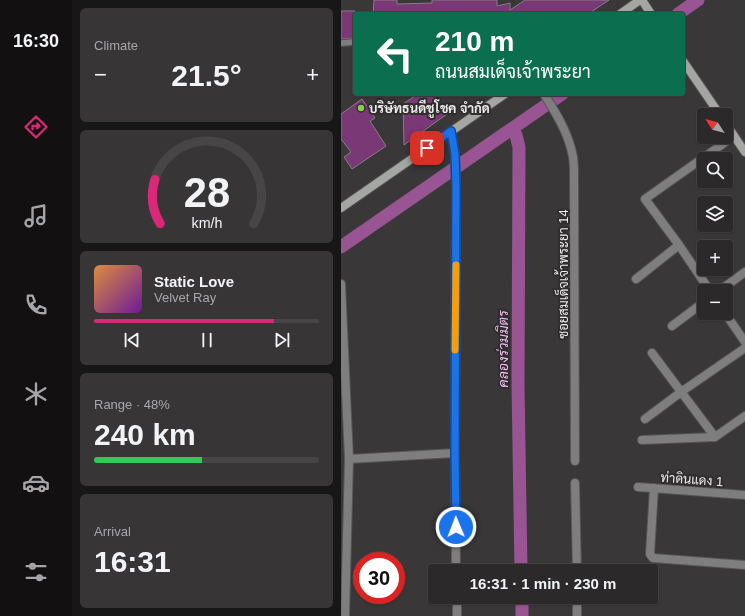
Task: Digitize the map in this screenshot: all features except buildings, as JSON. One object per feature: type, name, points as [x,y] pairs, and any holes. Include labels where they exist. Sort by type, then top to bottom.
[{"type":"main road","points":[[623,12],[641,0],[650,12]]},
{"type":"main road","points":[[685,64],[715,108]]},
{"type":"main road","points":[[342,205],[502,96]]},
{"type":"main road","points":[[734,136],[745,152]]},
{"type":"street","name":"ซอยสมเด็จเจ้าพระยา 14","points":[[545,96],[553,108],[568,139],[573,156],[575,462]]},
{"type":"street","points":[[451,131],[455,154],[456,182],[456,564]]},
{"type":"street","points":[[706,284],[645,199],[734,136]]},
{"type":"street","points":[[636,279],[679,245]]},
{"type":"street","points":[[729,284],[745,272]]},
{"type":"street","points":[[341,284],[349,459],[345,616]]},
{"type":"street","points":[[672,326],[697,307]]},
{"type":"street","points":[[730,320],[745,342]]},
{"type":"street","points":[[645,419],[745,348]]},
{"type":"street","points":[[652,353],[715,437]]},
{"type":"street","points":[[642,440],[715,437],[745,416]]},
{"type":"street","points":[[349,459],[455,453]]},
{"type":"street","points":[[575,483],[577,564]]},
{"type":"street","name":"ท่าดินแดง 1","points":[[637,487],[745,495]]},
{"type":"street","points":[[654,488],[650,554],[653,558],[745,565]]},
{"type":"street","points":[[457,604],[457,616]]},
{"type":"street","points":[[577,604],[577,616]]},
{"type":"lane","points":[[341,43],[353,42]]},
{"type":"waterway","points":[[681,12],[698,0]]},
{"type":"waterway","points":[[341,247],[559,96]]},
{"type":"waterway","name":"คลองร่วมมิตร","points":[[512,129],[516,135],[519,147],[518,385],[521,564]]},
{"type":"waterway","name":"คลองร่วมมิตร","points":[[522,604],[522,616]]},
{"type":"slow traffic","points":[[455,350],[456,265]]},
{"type":"place","name":"บริษัทธนดีชูโชค จำกัด","points":[[361,108]]},
{"type":"route","points":[[427,148],[451,131],[455,154],[456,186],[456,527]]}]
